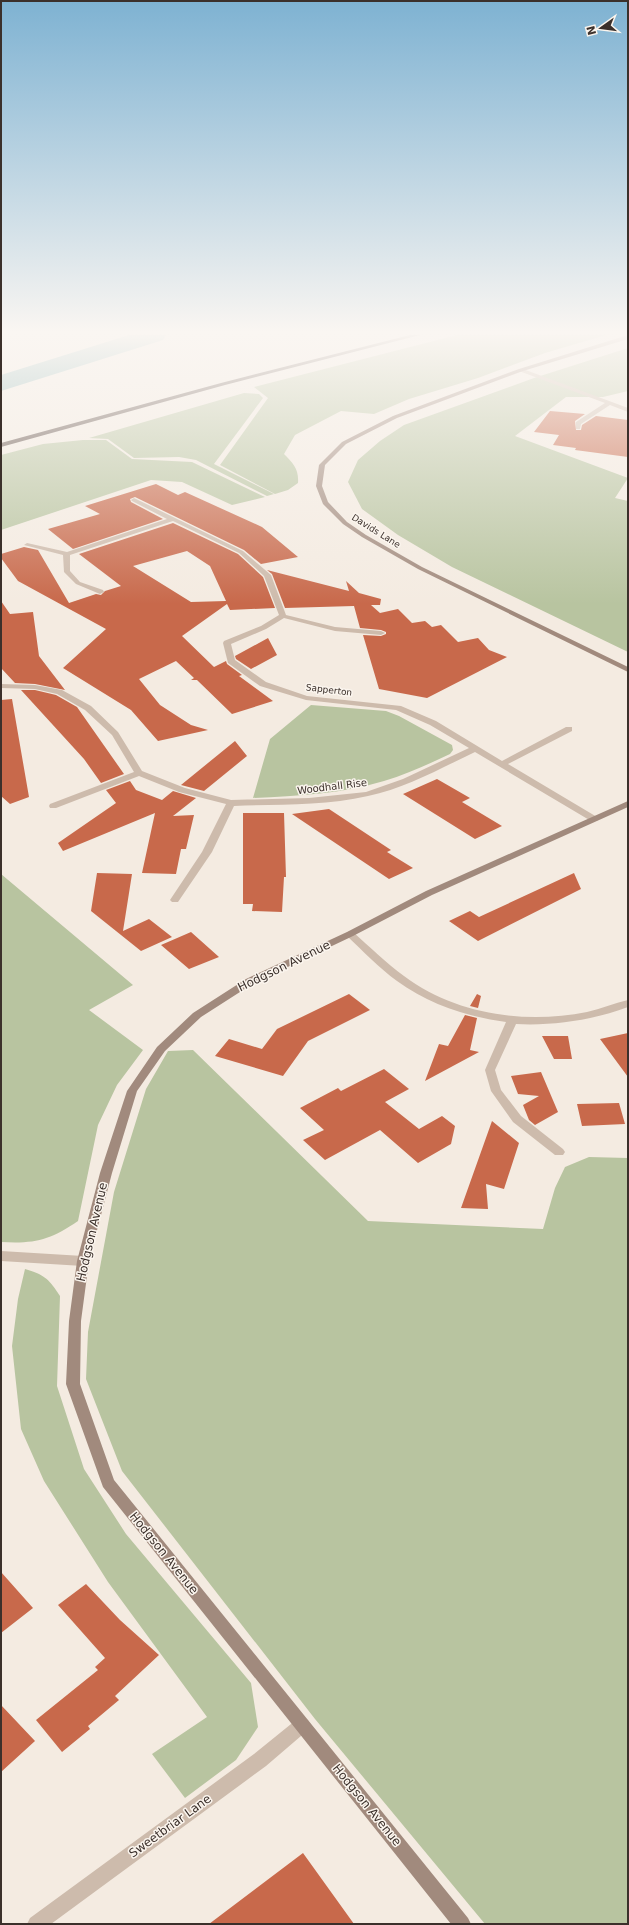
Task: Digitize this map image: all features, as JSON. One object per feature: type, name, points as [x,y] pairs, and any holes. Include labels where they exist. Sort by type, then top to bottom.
[{"type":"highway","points":[[1,445],[74,425]]},
{"type":"street","name":"Davids Lane","points":[[380,425],[344,444],[322,465],[319,486],[325,503],[346,523],[364,536],[420,568],[628,670]]},
{"type":"street","points":[[134,500],[241,552],[267,575],[283,616],[335,629],[381,633]]},
{"type":"street","points":[[27,545],[67,554],[173,519]]},
{"type":"street","points":[[67,554],[66,571],[78,583],[100,592]]},
{"type":"street","name":"Sapperton","points":[[283,616],[272,624],[244,634],[227,643],[231,661],[262,684],[306,698],[398,708],[433,723],[474,749],[594,819]]},
{"type":"street","points":[[1,686],[35,687],[59,692],[88,708],[115,734],[139,773],[53,806]]},
{"type":"street","points":[[502,764],[569,729]]},
{"type":"street","name":"Woodhall Rise","points":[[139,773],[182,790],[231,803],[309,801],[367,794],[406,781],[474,749]]},
{"type":"street","points":[[175,900],[207,852],[231,803]]},
{"type":"street","name":"Hodgson Avenue","points":[[462,1924],[108,1483],[73,1384],[75,1321],[83,1260],[106,1173],[132,1092],[161,1049],[197,1015],[250,980],[350,934],[429,894],[628,804]]},
{"type":"street","points":[[350,934],[406,983],[438,999],[475,1012],[512,1020],[582,1016],[616,1009],[628,1003]]},
{"type":"street","points":[[512,1020],[490,1070],[496,1091],[517,1119],[559,1152]]},
{"type":"street","points":[[1,1256],[83,1260]]},
{"type":"street","name":"Sweetbriar Lane","points":[[36,1924],[260,1760],[302,1725]]},
{"type":"green space","points":[[134,425],[243,425],[214,464],[274,494],[267,496],[196,460],[179,457],[134,458],[108,439],[89,438]]},
{"type":"green space","points":[[249,425],[314,425],[295,435],[284,454],[295,467],[298,474],[298,483],[288,490],[275,494],[220,465]]},
{"type":"green space","points":[[404,425],[530,425],[515,436],[628,478],[615,498],[628,501],[628,652],[452,567],[398,535],[362,509],[348,482],[358,460],[380,441]]},
{"type":"green space","points":[[83,440],[106,440],[132,459],[192,462],[265,497],[232,505],[182,482],[151,480],[1,530],[1,455],[43,444]]},
{"type":"green space","points":[[311,705],[386,711],[399,716],[452,745],[453,750],[450,754],[418,769],[393,778],[352,789],[319,794],[253,798],[270,739]]},
{"type":"green space","points":[[1,874],[133,985],[89,1010],[143,1050],[117,1085],[98,1125],[78,1221],[50,1237],[23,1242],[1,1242]]},
{"type":"green space","points":[[193,1050],[368,1221],[543,1229],[555,1188],[565,1167],[589,1157],[628,1158],[628,1924],[485,1924],[315,1719],[122,1471],[86,1379],[88,1332],[114,1192],[146,1089],[168,1051]]},
{"type":"green space","points":[[25,1269],[46,1278],[53,1285],[60,1296],[57,1386],[84,1469],[126,1534],[251,1683],[258,1727],[236,1760],[185,1798],[152,1754],[207,1717],[108,1582],[44,1481],[21,1429],[12,1346],[18,1299]]},
{"type":"building","points":[[539,425],[575,425],[576,430],[581,430],[582,425],[628,425],[628,457],[575,450],[576,448],[553,445],[559,435],[534,432]]},
{"type":"building","points":[[156,484],[178,495],[185,492],[262,527],[298,557],[261,564],[244,550],[135,497],[130,499],[131,502],[163,519],[73,549],[48,529],[100,514],[85,506]]},
{"type":"building","points":[[173,523],[238,554],[263,577],[275,608],[230,610],[227,604],[182,636],[214,667],[226,661],[227,664],[242,675],[239,676],[273,701],[232,714],[197,680],[191,680],[194,678],[176,661],[139,679],[160,705],[191,725],[208,730],[158,741],[131,710],[63,668],[106,629],[18,581],[1,558],[1,554],[24,547],[38,550],[69,603],[96,594],[101,595],[105,591],[121,586],[79,554]],"holes":[[[187,551],[210,566],[226,601],[191,602],[133,566]]]},
{"type":"building","points":[[267,570],[349,591],[346,581],[359,593],[381,599],[380,605],[371,605],[380,613],[398,609],[412,623],[425,621],[432,627],[441,625],[458,642],[478,638],[489,650],[507,657],[427,698],[379,689],[363,635],[381,636],[386,634],[386,632],[381,630],[360,628],[354,606],[285,608],[272,574]]},
{"type":"building","points":[[1,601],[10,614],[33,612],[39,656],[65,690],[35,684],[15,683],[1,668]]},
{"type":"building","points":[[268,638],[277,655],[251,669],[236,659],[235,656]]},
{"type":"building","points":[[21,690],[35,690],[56,695],[77,707],[124,774],[101,783],[84,759]]},
{"type":"building","points":[[12,699],[29,797],[10,804],[1,796],[1,700]]},
{"type":"building","points":[[235,741],[247,756],[204,791],[181,785]]},
{"type":"building","points":[[437,779],[470,798],[462,802],[502,826],[475,839],[403,794]]},
{"type":"building","points":[[130,781],[136,790],[162,800],[173,791],[196,798],[173,816],[194,815],[186,849],[181,849],[176,874],[142,873],[155,813],[63,851],[58,843],[116,803],[106,790]]},
{"type":"building","points":[[329,809],[391,850],[387,852],[413,868],[389,879],[292,814]]},
{"type":"building","points":[[243,813],[284,813],[286,877],[284,877],[282,912],[252,911],[253,904],[243,904]]},
{"type":"building","points":[[97,873],[132,874],[123,931],[149,919],[172,937],[141,951],[91,911]]},
{"type":"building","points":[[574,873],[581,889],[478,941],[449,921],[470,911],[479,917]]},
{"type":"building","points":[[191,932],[219,957],[189,969],[161,945]]},
{"type":"building","points":[[349,994],[370,1010],[308,1041],[283,1076],[215,1056],[229,1039],[262,1049],[277,1029]]},
{"type":"building","points":[[477,994],[481,996],[478,1008],[470,1006]]},
{"type":"building","points":[[465,1015],[477,1018],[470,1050],[479,1052],[425,1081],[439,1044],[448,1046]]},
{"type":"building","points":[[628,1033],[628,1077],[600,1039]]},
{"type":"building","points":[[542,1036],[568,1036],[572,1059],[554,1059]]},
{"type":"building","points":[[384,1069],[409,1089],[385,1102],[419,1129],[442,1116],[455,1126],[451,1144],[418,1163],[380,1130],[325,1160],[303,1140],[324,1130],[300,1108],[338,1088],[341,1091]]},
{"type":"building","points":[[541,1072],[558,1112],[535,1125],[529,1120],[523,1105],[539,1096],[518,1094],[511,1076]]},
{"type":"building","points":[[619,1103],[625,1124],[582,1126],[577,1104]]},
{"type":"building","points":[[492,1121],[519,1143],[504,1189],[486,1184],[488,1209],[461,1208]]},
{"type":"building","points":[[1,1572],[33,1608],[1,1633]]},
{"type":"building","points":[[86,1584],[120,1620],[159,1655],[115,1696],[119,1700],[88,1726],[90,1729],[62,1752],[36,1720],[98,1670],[95,1667],[105,1658],[58,1605]]},
{"type":"building","points":[[1,1705],[35,1741],[1,1772]]},
{"type":"building","points":[[303,1853],[354,1924],[209,1924]]}]
